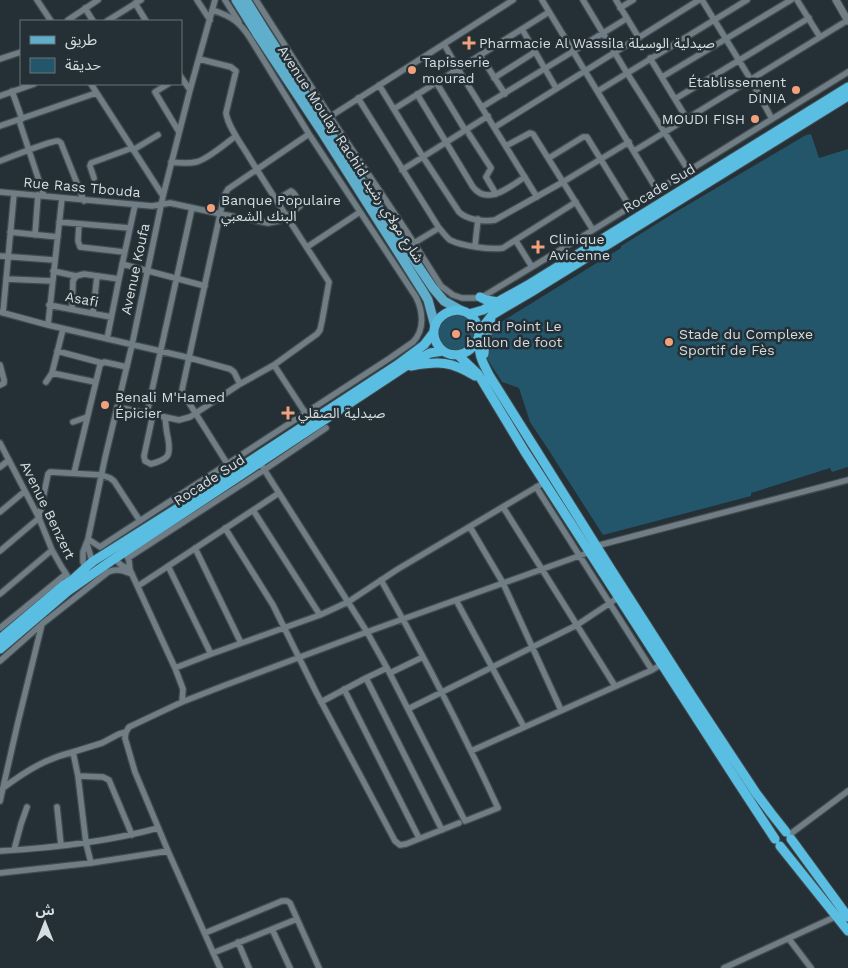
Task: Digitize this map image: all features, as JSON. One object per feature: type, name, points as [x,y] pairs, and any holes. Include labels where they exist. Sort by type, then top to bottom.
[{"type":"highway","name":"Rocade Sud","points":[[465,312],[483,310],[528,285],[848,87]]},
{"type":"highway","name":"Rocade Sud","points":[[492,315],[848,96]]},
{"type":"highway","points":[[480,297],[498,302]]},
{"type":"highway","points":[[845,915],[778,843],[619,597],[593,549],[484,365],[474,318],[465,312],[448,311],[438,320],[434,329],[437,344],[443,351],[458,355],[473,368],[544,482],[593,549],[766,806],[789,835],[845,915],[848,931]]},
{"type":"highway","points":[[458,355],[473,348],[478,335],[492,315]]},
{"type":"highway","points":[[484,365],[484,349],[492,315]]},
{"type":"highway","name":"Rocade Sud","points":[[0,639],[64,585],[115,559],[192,499],[406,353],[424,346],[434,329]]},
{"type":"highway","name":"Rocade Sud","points":[[90,572],[92,562],[104,550],[125,551],[262,466],[406,366],[430,353],[443,351]]},
{"type":"highway","points":[[406,366],[436,363],[452,365],[463,368],[482,381]]},
{"type":"highway","name":"Rocade Sud","points":[[0,648],[52,610],[71,581]]},
{"type":"highway","points":[[778,843],[779,833],[789,835]]},
{"type":"highway","points":[[778,843],[787,846],[789,835]]},
{"type":"main road","name":"Avenue Moulay Rachid شارع مولاي رشيد","points":[[236,0],[256,34],[322,132],[420,286],[428,300],[434,329]]},
{"type":"main road","name":"Avenue Moulay Rachid شارع مولاي رشيد","points":[[246,0],[274,46],[438,295],[444,301],[465,312]]},
{"type":"main road","points":[[422,272],[434,276]]},
{"type":"main road","points":[[406,282],[420,286]]},
{"type":"street","points":[[68,20],[98,0]]},
{"type":"street","points":[[197,0],[210,20]]},
{"type":"street","name":"Avenue Koufa","points":[[90,572],[83,552],[88,542],[171,162],[215,0]]},
{"type":"street","points":[[224,0],[419,303],[422,321],[421,329],[406,353]]},
{"type":"street","points":[[256,0],[441,286],[453,296],[468,299],[480,297],[532,267],[848,72]]},
{"type":"street","points":[[330,116],[513,0]]},
{"type":"street","points":[[542,0],[657,190]]},
{"type":"street","points":[[584,0],[627,73],[689,171]]},
{"type":"street","points":[[616,0],[639,38]]},
{"type":"street","points":[[620,8],[633,0]]},
{"type":"street","points":[[495,127],[700,0],[715,20],[772,119]]},
{"type":"street","points":[[598,91],[747,0]]},
{"type":"street","points":[[662,78],[791,0]]},
{"type":"street","points":[[797,0],[820,37]]},
{"type":"street","points":[[634,151],[848,20],[836,0]]},
{"type":"street","points":[[39,1],[49,20]]},
{"type":"street","points":[[109,20],[138,2],[146,20]]},
{"type":"street","points":[[85,8],[92,20]]},
{"type":"street","points":[[213,10],[226,15],[242,26]]},
{"type":"street","points":[[394,108],[549,12]]},
{"type":"street","points":[[675,99],[809,18]]},
{"type":"street","points":[[482,107],[626,19]]},
{"type":"street","points":[[522,29],[556,88]]},
{"type":"street","points":[[444,44],[538,196]]},
{"type":"street","points":[[0,59],[20,52]]},
{"type":"street","points":[[494,78],[535,52]]},
{"type":"street","points":[[480,55],[505,94]]},
{"type":"street","points":[[650,58],[687,120]]},
{"type":"street","points":[[117,406],[179,420],[190,417],[240,384],[274,365],[320,330],[329,282],[257,170],[226,117],[236,71],[231,67],[199,59]]},
{"type":"street","points":[[182,78],[190,90]]},
{"type":"street","points":[[436,82],[490,168],[486,177],[496,194]]},
{"type":"street","points":[[0,96],[31,85]]},
{"type":"street","points":[[92,85],[163,196]]},
{"type":"street","points":[[166,85],[156,91],[156,93],[179,132]]},
{"type":"street","points":[[379,85],[459,212],[464,216],[478,220],[495,220],[629,142]]},
{"type":"street","points":[[12,91],[41,195],[35,235]]},
{"type":"street","points":[[0,126],[96,92]]},
{"type":"street","points":[[417,94],[476,191],[489,196],[525,177]]},
{"type":"street","points":[[358,98],[439,228],[450,240],[475,246],[498,248],[508,246],[576,202]]},
{"type":"street","points":[[402,170],[446,142],[467,132],[488,116]]},
{"type":"street","points":[[506,146],[532,133],[593,230]]},
{"type":"street","points":[[228,464],[182,390],[224,196],[228,189],[309,134]]},
{"type":"street","points":[[94,178],[90,166],[91,163],[133,149],[158,135]]},
{"type":"street","points":[[171,162],[196,162],[236,136]]},
{"type":"street","points":[[549,158],[585,136],[588,137],[630,207]]},
{"type":"street","points":[[0,161],[57,141],[61,143],[84,201]]},
{"type":"street","points":[[276,200],[289,191],[293,192],[300,206],[287,216]]},
{"type":"street","name":"Rue Rass Tbouda","points":[[0,192],[152,206],[170,203],[268,223],[287,216]]},
{"type":"street","points":[[14,194],[1,313],[230,369],[234,372],[240,384]]},
{"type":"street","points":[[48,325],[62,198]]},
{"type":"street","points":[[107,339],[110,317],[135,204]]},
{"type":"street","points":[[165,417],[170,449],[169,454],[166,458],[151,464],[145,461],[144,456],[150,414],[161,352],[192,208]]},
{"type":"street","points":[[307,247],[360,212]]},
{"type":"street","points":[[475,246],[478,220]]},
{"type":"street","points":[[59,222],[130,228]]},
{"type":"street","points":[[79,224],[78,241],[80,247],[124,252]]},
{"type":"street","points":[[414,243],[439,228]]},
{"type":"street","points":[[10,232],[58,237]]},
{"type":"street","points":[[516,240],[532,267]]},
{"type":"street","points":[[0,256],[54,260]]},
{"type":"street","points":[[122,264],[205,286]]},
{"type":"street","points":[[53,271],[76,276],[84,274],[118,279]]},
{"type":"street","points":[[72,309],[73,281],[76,276]]},
{"type":"street","points":[[92,313],[97,276]]},
{"type":"street","points":[[6,279],[52,281]]},
{"type":"street","name":"Asafi","points":[[49,305],[110,317]]},
{"type":"street","points":[[46,382],[52,373],[63,329]]},
{"type":"street","points":[[57,352],[127,367]]},
{"type":"street","points":[[74,473],[95,382],[102,362]]},
{"type":"street","points":[[0,365],[4,383],[0,385]]},
{"type":"street","points":[[274,365],[306,414]]},
{"type":"street","points":[[104,550],[140,521],[306,414],[386,367]]},
{"type":"street","points":[[52,373],[95,382]]},
{"type":"street","points":[[73,422],[87,417]]},
{"type":"street","points":[[326,428],[262,466],[367,632],[464,821],[498,808],[442,692],[381,580]]},
{"type":"street","name":"Avenue Benzert","points":[[0,443],[39,518],[52,550],[71,581]]},
{"type":"street","points":[[0,467],[9,460]]},
{"type":"street","points":[[0,551],[39,518],[49,472],[102,475],[110,478],[140,521]]},
{"type":"street","points":[[220,968],[135,772],[125,738],[129,727],[182,702],[298,657],[579,556],[593,549],[848,480]]},
{"type":"street","points":[[175,668],[320,615],[348,602],[398,569],[544,482]]},
{"type":"street","points":[[536,487],[652,670]]},
{"type":"street","points":[[0,512],[25,491]]},
{"type":"street","points":[[138,586],[279,492]]},
{"type":"street","points":[[503,507],[615,686]]},
{"type":"street","points":[[253,510],[320,615]]},
{"type":"street","points":[[470,527],[503,583],[561,710]]},
{"type":"street","points":[[226,528],[273,605],[321,702],[395,841],[403,845],[458,823]]},
{"type":"street","points":[[88,542],[104,550],[131,572]]},
{"type":"street","name":"Avenue Koufa","points":[[88,542],[92,562]]},
{"type":"street","points":[[195,548],[241,643]]},
{"type":"street","points":[[0,594],[52,550]]},
{"type":"street","points":[[125,551],[131,572],[183,689],[182,702]]},
{"type":"street","points":[[168,566],[211,654]]},
{"type":"street","points":[[0,661],[42,624],[52,610],[108,572],[116,570],[131,572]]},
{"type":"street","points":[[0,628],[71,581]]},
{"type":"street","points":[[408,709],[577,625],[619,597]]},
{"type":"street","points":[[456,600],[524,727]]},
{"type":"street","points":[[0,801],[42,624]]},
{"type":"street","points":[[321,702],[366,678],[423,657]]},
{"type":"street","points":[[472,751],[662,664]]},
{"type":"street","points":[[366,678],[442,830]]},
{"type":"street","points":[[344,690],[419,838]]},
{"type":"street","points":[[3,788],[38,764],[108,741],[126,732]]},
{"type":"street","points":[[73,752],[78,776],[86,843],[91,863]]},
{"type":"street","points":[[78,776],[103,777],[109,780],[132,835]]},
{"type":"street","points":[[789,835],[848,791]]},
{"type":"street","points":[[14,850],[20,824],[27,807]]},
{"type":"street","points":[[57,807],[60,845]]},
{"type":"street","points":[[0,851],[86,843],[132,835],[158,828]]},
{"type":"street","points":[[0,873],[91,863],[168,851]]},
{"type":"street","points":[[205,933],[282,901],[287,901],[290,903],[319,968]]},
{"type":"street","points":[[724,968],[845,915]]},
{"type":"street","points":[[213,953],[297,919]]},
{"type":"street","points":[[272,929],[290,968]]},
{"type":"street","points":[[789,939],[811,968]]},
{"type":"street","points":[[238,942],[249,968]]},
{"type":"green space","name":"Stade du Complexe Sportif de Fès","points":[[811,134],[819,158],[848,149],[848,467],[832,472],[830,468],[751,493],[751,496],[603,535],[530,422],[519,388],[502,382],[486,357],[493,327],[674,213],[806,135]]},
{"type":"green space","points":[[454,313],[470,320],[475,331],[472,344],[458,352],[442,347],[437,333],[442,320]]},
{"type":"place","name":"Pharmacie Al Wassila صيدلية الوسيلة","points":[[469,43]]},
{"type":"place","name":"Tapisserie mourad","points":[[412,70]]},
{"type":"place","name":"Établissement DINIA","points":[[796,90]]},
{"type":"place","name":"MOUDI FISH","points":[[755,119]]},
{"type":"place","name":"Banque Populaire البنك الشعبي","points":[[211,208]]},
{"type":"place","name":"Clinique Avicenne","points":[[538,247]]},
{"type":"place","name":"Rond Point Le ballon de foot","points":[[456,334]]},
{"type":"place","name":"Stade du Complexe Sportif de Fès","points":[[669,342]]},
{"type":"place","name":"Benali M'Hamed Épicier","points":[[105,405]]},
{"type":"place","name":"صيدلية الصقلي","points":[[288,413]]}]
